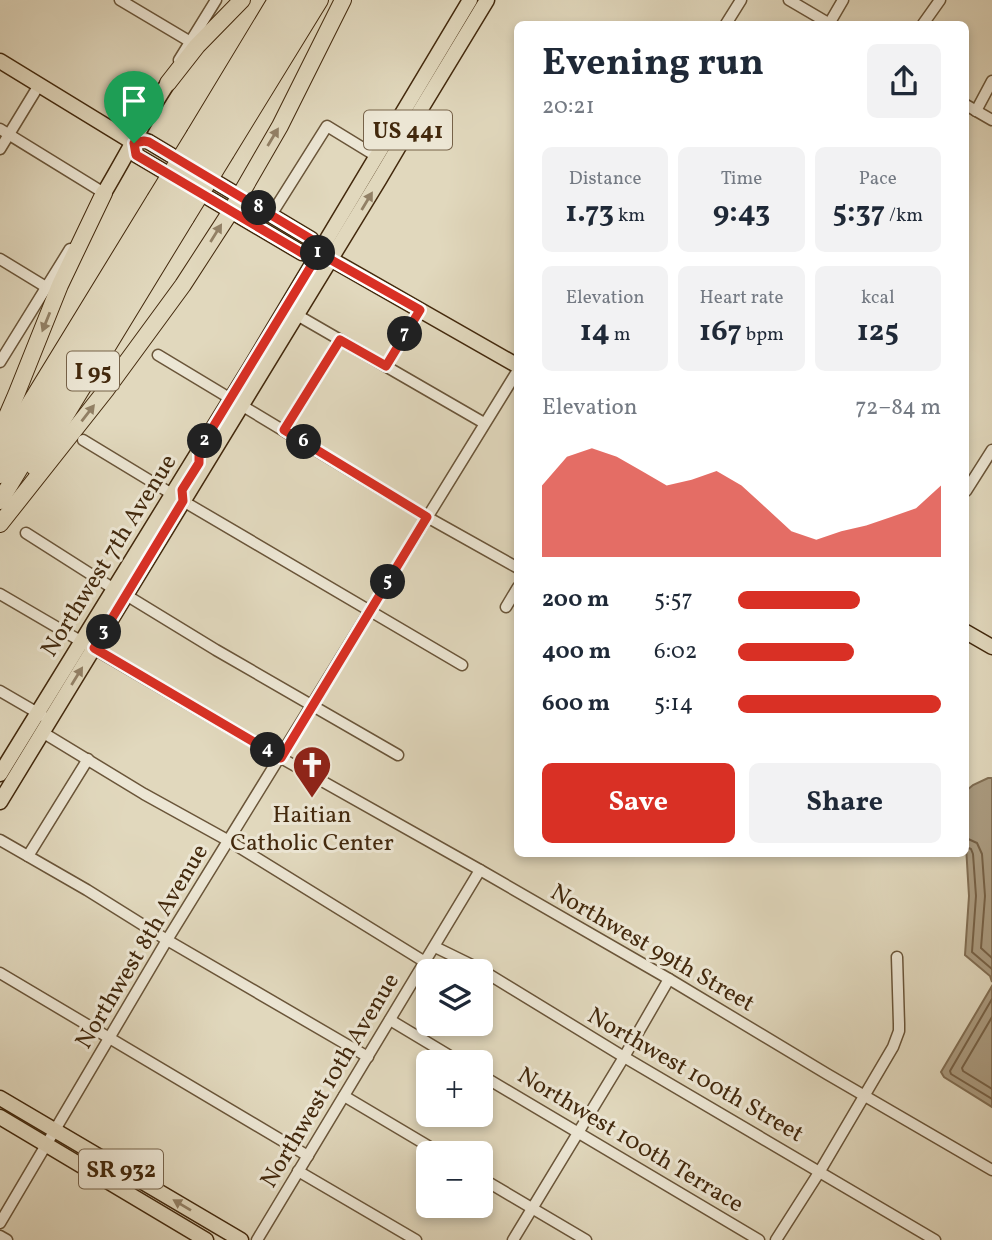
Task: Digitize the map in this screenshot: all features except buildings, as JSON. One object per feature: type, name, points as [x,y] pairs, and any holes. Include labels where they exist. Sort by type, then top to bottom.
[{"type":"highway","points":[[168,83],[197,46],[242,0]]},
{"type":"highway","name":"I 95","points":[[0,452],[171,209],[211,143],[276,0]]},
{"type":"highway","points":[[211,143],[291,0]]},
{"type":"highway","points":[[211,143],[306,0]]},
{"type":"highway","name":"I 95","points":[[0,524],[171,209],[211,143],[320,0]]},
{"type":"highway","points":[[0,524],[106,390],[196,266],[280,126],[343,0]]},
{"type":"highway","points":[[0,432],[60,285],[104,193]]},
{"type":"highway","points":[[0,475],[171,209]]},
{"type":"highway","points":[[0,500],[171,209]]},
{"type":"main road","name":"Northwest 7th Avenue","points":[[0,802],[43,722],[120,592],[325,256],[405,135],[487,0]]},
{"type":"main road","points":[[456,53],[454,41],[467,20],[468,4]]},
{"type":"main road","name":"Northwest 7th Avenue","points":[[178,497],[199,463],[199,450],[237,402],[297,315],[376,156],[468,4]]},
{"type":"main road","points":[[0,61],[134,143],[149,142],[302,253],[325,256]]},
{"type":"main road","points":[[405,135],[406,125],[428,88],[425,75]]},
{"type":"main road","points":[[104,193],[134,143],[147,114],[168,83]]},
{"type":"main road","points":[[235,203],[271,215],[311,239],[325,256],[514,366]]},
{"type":"main road","points":[[969,634],[992,647]]},
{"type":"main road","name":"Northwest 7th Avenue","points":[[0,789],[6,779],[3,769],[43,722]]},
{"type":"main road","name":"SR 932","points":[[0,1098],[241,1240]]},
{"type":"main road","name":"SR 932","points":[[0,1117],[206,1240]]},
{"type":"street","points":[[120,0],[189,41]]},
{"type":"street","points":[[168,83],[189,41],[216,0]]},
{"type":"street","points":[[728,21],[741,0]]},
{"type":"street","points":[[789,0],[825,21]]},
{"type":"street","points":[[832,21],[843,0]]},
{"type":"street","points":[[925,21],[940,0]]},
{"type":"street","points":[[992,81],[971,108],[992,120]]},
{"type":"street","points":[[0,149],[4,132],[39,85]]},
{"type":"street","points":[[271,215],[327,126],[376,156]]},
{"type":"street","points":[[0,362],[104,193],[4,132]]},
{"type":"street","points":[[0,259],[46,287]]},
{"type":"street","points":[[386,366],[420,310]]},
{"type":"street","points":[[297,315],[484,423]]},
{"type":"street","points":[[284,430],[340,340]]},
{"type":"street","points":[[158,355],[427,517],[514,566]]},
{"type":"street","name":"Northwest 8th Avenue","points":[[0,1223],[167,940],[514,374]]},
{"type":"street","points":[[83,440],[462,665]]},
{"type":"street","points":[[969,486],[992,450]]},
{"type":"street","points":[[26,533],[120,592],[398,755]]},
{"type":"street","name":"Northwest 99th Street","points":[[0,594],[669,979],[992,1170]]},
{"type":"street","points":[[506,607],[514,594]]},
{"type":"street","points":[[0,691],[88,759],[144,794],[229,841],[420,959]]},
{"type":"street","points":[[28,856],[88,759]]},
{"type":"street","points":[[0,840],[368,1057]]},
{"type":"street","name":"Northwest 10th Avenue","points":[[427,959],[480,870]]},
{"type":"street","name":"Northwest 100th Street","points":[[435,947],[480,969],[935,1240]]},
{"type":"street","points":[[776,1240],[893,1047],[899,1031],[897,957]]},
{"type":"street","points":[[0,973],[308,1156]]},
{"type":"street","name":"Northwest 10th Avenue","points":[[257,1240],[416,977]]},
{"type":"street","points":[[513,1240],[669,979]]},
{"type":"street","points":[[390,1020],[440,1050]]},
{"type":"street","name":"Northwest 100th Terrace","points":[[493,1082],[759,1240]]},
{"type":"street","points":[[344,1096],[420,1141]]},
{"type":"street","points":[[298,1171],[416,1240]]},
{"type":"street","points":[[493,1185],[586,1240]]},
{"type":"street","points":[[0,1236],[7,1240]]},
{"type":"water","points":[[992,778],[992,982],[990,976],[965,955],[969,896],[967,857],[969,857],[969,788]]},
{"type":"water","points":[[992,986],[992,1107],[944,1077],[941,1072]]},
{"type":"place","name":"Haitian Catholic Center","points":[[312,799]]},
{"type":"route","points":[[134,143],[136,155],[302,253],[319,253],[199,450],[199,463],[182,490],[183,501],[94,648],[281,758],[427,517],[284,430],[340,340],[386,366],[420,310],[319,253],[311,239],[149,142],[134,143]]}]
